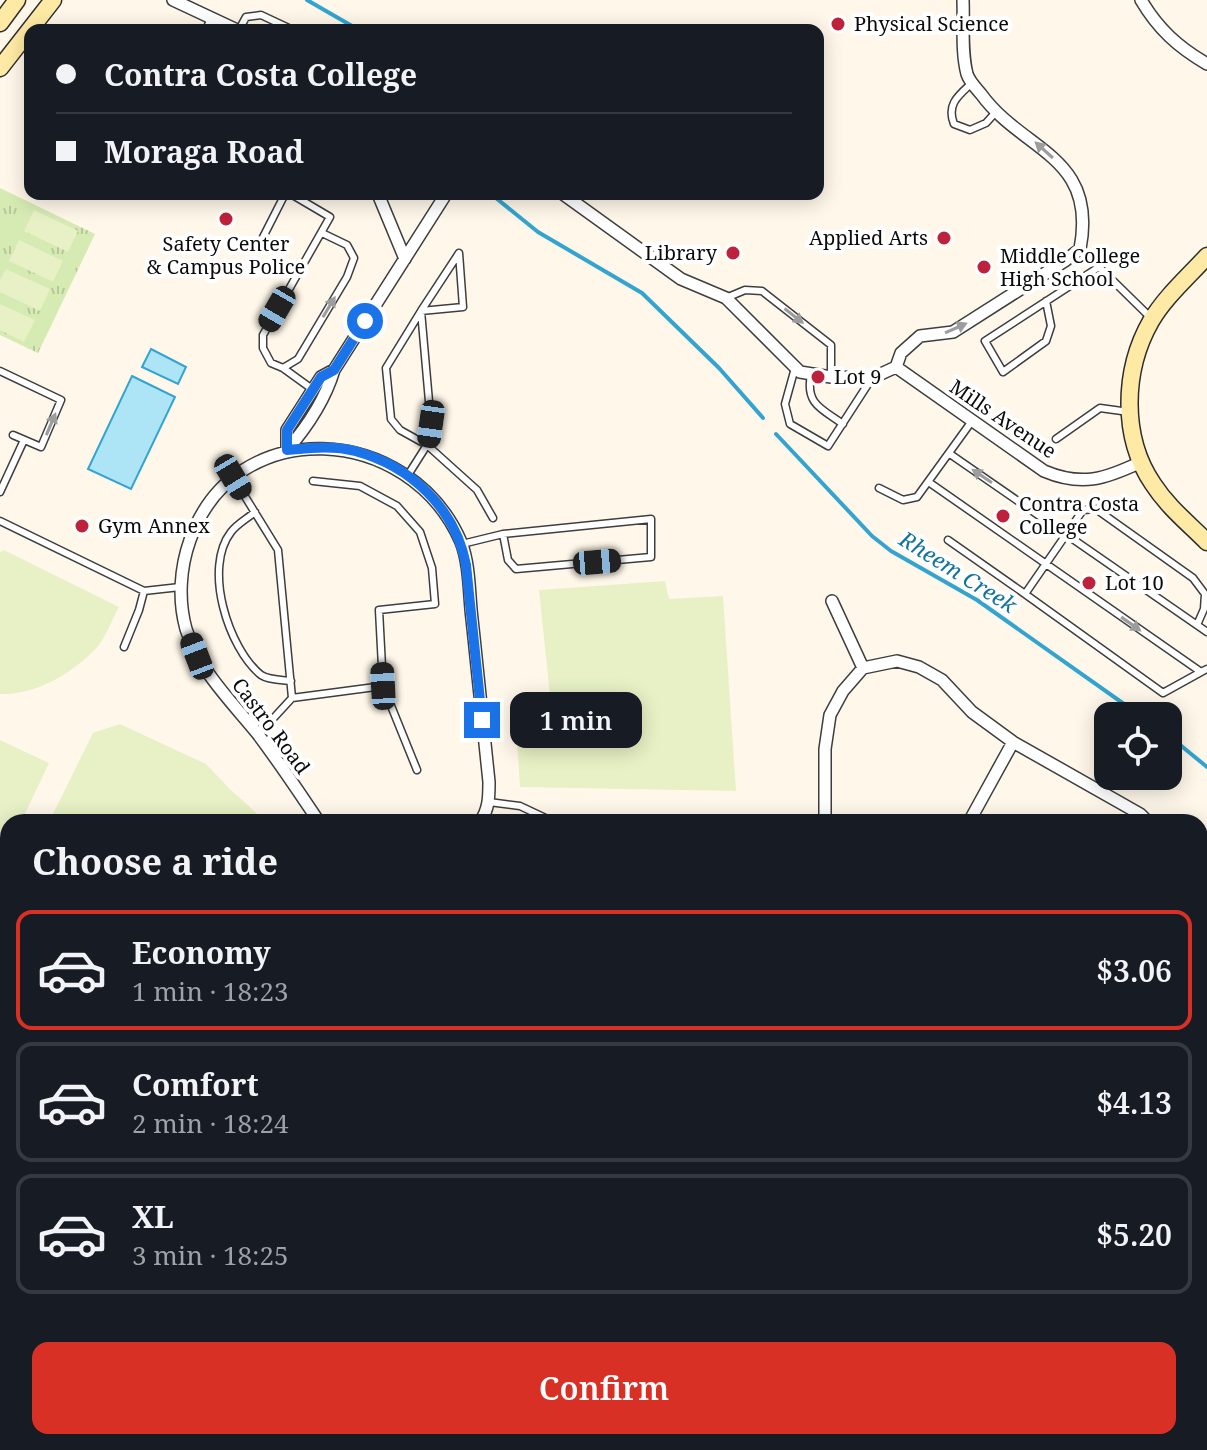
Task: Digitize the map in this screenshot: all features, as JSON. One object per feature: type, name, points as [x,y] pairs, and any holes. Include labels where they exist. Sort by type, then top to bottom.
[{"type":"street","points":[[0,23],[17,0]]},
{"type":"street","points":[[34,24],[53,0]]},
{"type":"street","points":[[173,0],[195,5],[224,24]]},
{"type":"street","points":[[571,200],[681,279],[726,298],[800,372],[831,377],[872,378],[896,367],[901,353],[920,336],[953,332],[1080,249],[1084,226],[1083,205],[1073,184],[1050,153],[995,113],[967,77],[963,0]]},
{"type":"street","points":[[1141,0],[1158,26],[1180,48],[1207,64]]},
{"type":"street","points":[[0,68],[24,37]]},
{"type":"street","points":[[380,200],[405,259]]},
{"type":"street","points":[[287,450],[303,432],[330,385],[334,370],[442,200]]},
{"type":"street","points":[[1207,256],[1153,319],[1135,358],[1129,412],[1134,443],[1151,483],[1207,542]]},
{"type":"street","name":"Mills Avenue","points":[[896,367],[1044,471],[1062,478],[1083,481],[1101,479],[1141,462]]},
{"type":"street","points":[[287,450],[287,430],[321,377],[334,370]]},
{"type":"street","points":[[287,450],[322,447],[354,451],[388,464],[426,489],[442,509],[462,544],[478,673],[487,814]]},
{"type":"street","name":"Castro Road","points":[[287,450],[259,461],[233,477],[209,501],[194,527],[183,558],[180,587],[186,627],[197,656],[313,814]]},
{"type":"street","points":[[832,601],[863,668]]},
{"type":"street","points":[[825,814],[825,749],[830,715],[843,691],[863,668],[897,661],[919,667],[942,680],[972,712],[1013,742],[1140,814]]},
{"type":"street","points":[[973,814],[1013,742]]},
{"type":"lane","points":[[242,24],[246,17],[261,15],[280,24]]},
{"type":"lane","points":[[208,24],[211,18]]},
{"type":"lane","points":[[972,83],[954,99],[951,116],[954,124],[970,130],[986,123],[995,113]]},
{"type":"lane","points":[[257,249],[285,200]]},
{"type":"lane","points":[[299,200],[330,217],[263,335],[263,348],[271,363],[313,390]]},
{"type":"lane","points":[[283,368],[298,359],[347,277],[354,258],[347,245],[322,233]]},
{"type":"lane","points":[[421,311],[463,307],[459,253],[421,311],[386,368],[391,419],[400,430],[427,445],[477,490],[493,518]]},
{"type":"lane","points":[[1046,301],[1051,326],[1046,341],[1003,372],[985,341],[1046,301],[1099,267],[1140,310],[1153,319]]},
{"type":"lane","points":[[726,298],[745,290],[762,291],[831,345],[831,377]]},
{"type":"lane","points":[[408,475],[427,445],[431,424],[421,311]]},
{"type":"lane","points":[[795,368],[785,404],[790,424],[828,446],[872,378]]},
{"type":"lane","points":[[0,371],[61,400],[41,447],[13,435]]},
{"type":"lane","points":[[811,375],[808,389],[813,402],[843,424]]},
{"type":"lane","points":[[1056,439],[1100,408],[1129,412]]},
{"type":"lane","points":[[879,488],[903,500],[911,500],[930,483],[972,421]]},
{"type":"lane","points":[[0,492],[24,440]]},
{"type":"lane","points":[[950,454],[1207,632]]},
{"type":"lane","points":[[233,477],[278,550],[292,698]]},
{"type":"lane","points":[[313,481],[360,486],[397,506],[420,532],[432,568],[435,604],[379,610],[383,686],[417,770]]},
{"type":"lane","points":[[930,483],[1045,565],[1204,671],[1163,693],[948,540]]},
{"type":"lane","points":[[1025,594],[1083,510],[1096,509],[1193,578],[1205,594],[1204,609],[1197,625]]},
{"type":"lane","points":[[255,512],[230,533],[223,550],[220,590],[223,612],[232,637],[245,658],[263,677],[291,681]]},
{"type":"lane","points":[[462,544],[503,534],[651,519],[651,557],[516,569],[508,560],[503,534]]},
{"type":"lane","points":[[0,521],[144,591],[180,587]]},
{"type":"lane","points":[[124,647],[144,591]]},
{"type":"lane","points":[[258,735],[292,698],[383,686]]},
{"type":"lane","points":[[491,814],[520,806],[537,814]]},
{"type":"green space","points":[[0,188],[95,234],[38,353],[0,335]]},
{"type":"green space","points":[[34,210],[78,231],[68,252],[24,231]]},
{"type":"green space","points":[[19,240],[63,261],[53,282],[9,261]]},
{"type":"green space","points":[[6,269],[50,289],[40,311],[0,292],[0,280]]},
{"type":"green space","points":[[0,304],[35,320],[24,342],[0,330]]},
{"type":"green space","points":[[4,550],[119,607],[101,642],[89,656],[40,687],[13,694],[0,694],[0,552]]},
{"type":"green space","points":[[665,581],[669,599],[723,596],[736,791],[520,787],[515,709],[551,705],[539,590]]},
{"type":"green space","points":[[120,724],[206,764],[257,814],[53,814],[93,733]]},
{"type":"green space","points":[[0,740],[49,763],[25,814],[0,814]]},
{"type":"water","points":[[151,349],[186,367],[178,384],[142,367]]},
{"type":"water","points":[[132,376],[175,397],[131,489],[88,469]]},
{"type":"waterway","name":"Rheem Creek","points":[[307,0],[349,24]]},
{"type":"waterway","name":"Rheem Creek","points":[[498,200],[538,232],[642,293],[719,368],[763,418]]},
{"type":"waterway","name":"Rheem Creek","points":[[776,434],[872,536],[891,551],[977,600],[1121,702]]},
{"type":"waterway","name":"Rheem Creek","points":[[1182,746],[1207,767]]},
{"type":"place","name":"Physical Science","points":[[838,24]]},
{"type":"place","name":"Safety Center & Campus Police","points":[[226,219]]},
{"type":"place","name":"Applied Arts","points":[[944,238]]},
{"type":"place","name":"Library","points":[[733,253]]},
{"type":"place","name":"Middle College High School","points":[[984,267]]},
{"type":"place","name":"Lot 9","points":[[818,377]]},
{"type":"place","name":"Contra Costa College","points":[[1003,516]]},
{"type":"place","name":"Gym Annex","points":[[82,526]]},
{"type":"place","name":"Lot 10","points":[[1089,583]]},
{"type":"route","points":[[365,321],[334,370],[321,377],[287,430],[287,450],[322,447],[354,451],[408,475],[426,489],[442,509],[462,544],[466,565],[482,720]]}]
